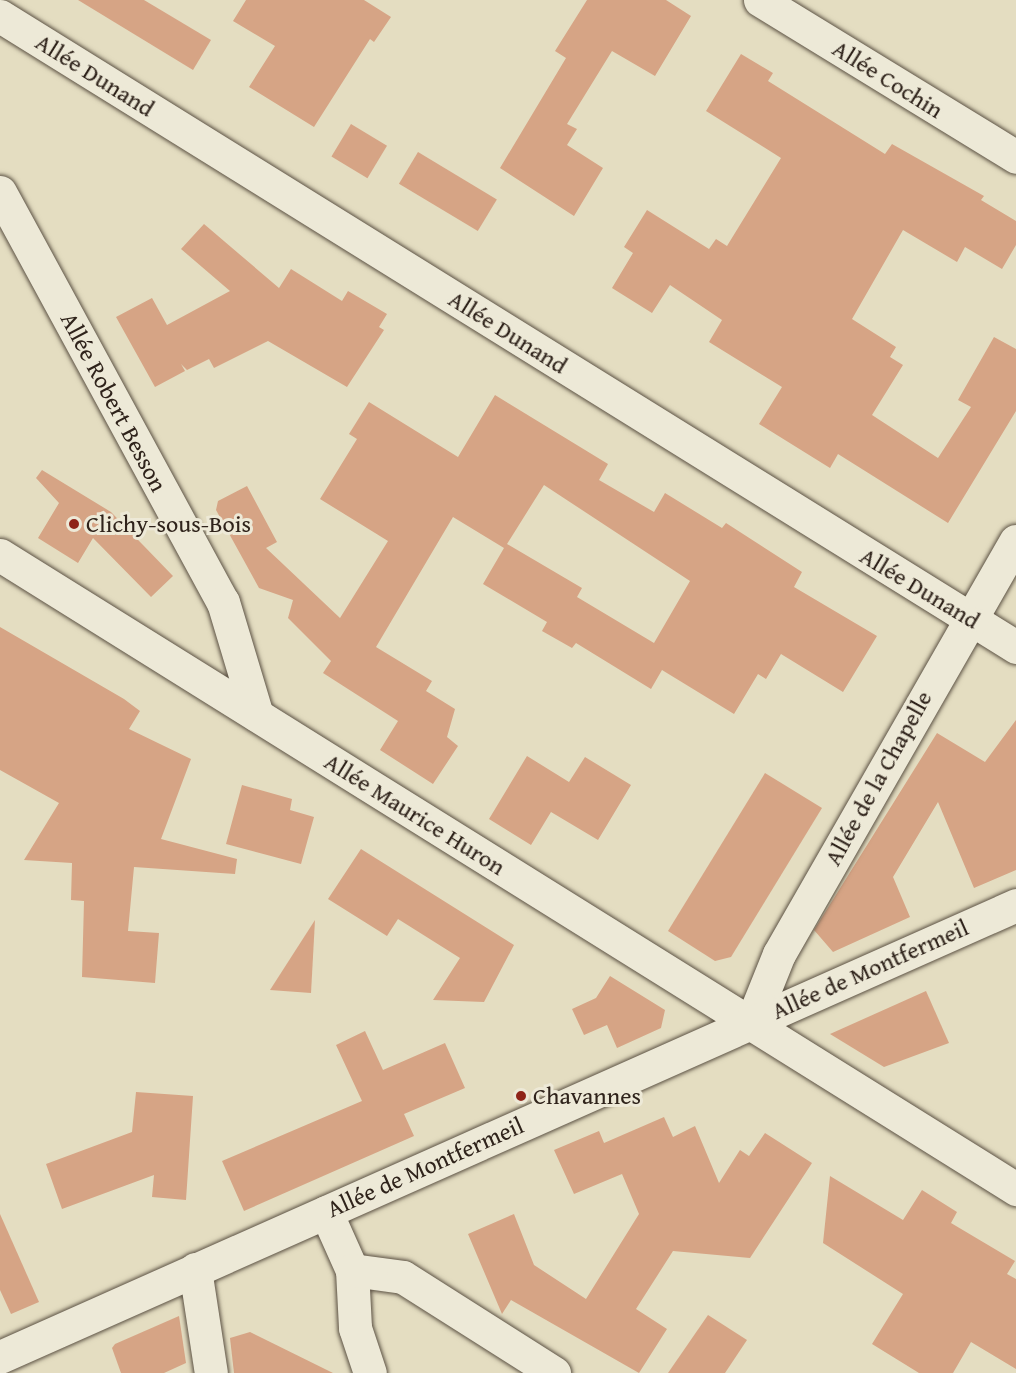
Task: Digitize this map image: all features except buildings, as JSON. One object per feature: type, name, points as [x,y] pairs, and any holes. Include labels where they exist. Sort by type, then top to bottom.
[{"type":"street","points":[[0,16],[10,0]]},
{"type":"street","name":"Allée Cochin","points":[[759,0],[1016,157]]},
{"type":"street","name":"Allée Dunand","points":[[0,16],[1016,647]]},
{"type":"street","name":"Allée Robert Besson","points":[[0,192],[223,602],[257,715]]},
{"type":"street","name":"Allée de la Chapelle","points":[[752,1021],[779,954],[968,618],[1016,541]]},
{"type":"street","name":"Allée Maurice Huron","points":[[0,555],[752,1021],[1016,1189]]},
{"type":"street","name":"Allée de Montfermeil","points":[[0,1357],[1016,905]]},
{"type":"street","points":[[326,1212],[352,1270],[355,1328],[370,1373]]},
{"type":"street","points":[[195,1269],[211,1373]]},
{"type":"street","points":[[352,1270],[403,1277],[554,1373]]},
{"type":"place","name":"Clichy-sous-Bois","points":[[74,524]]},
{"type":"place","name":"Chavannes","points":[[521,1096]]}]
